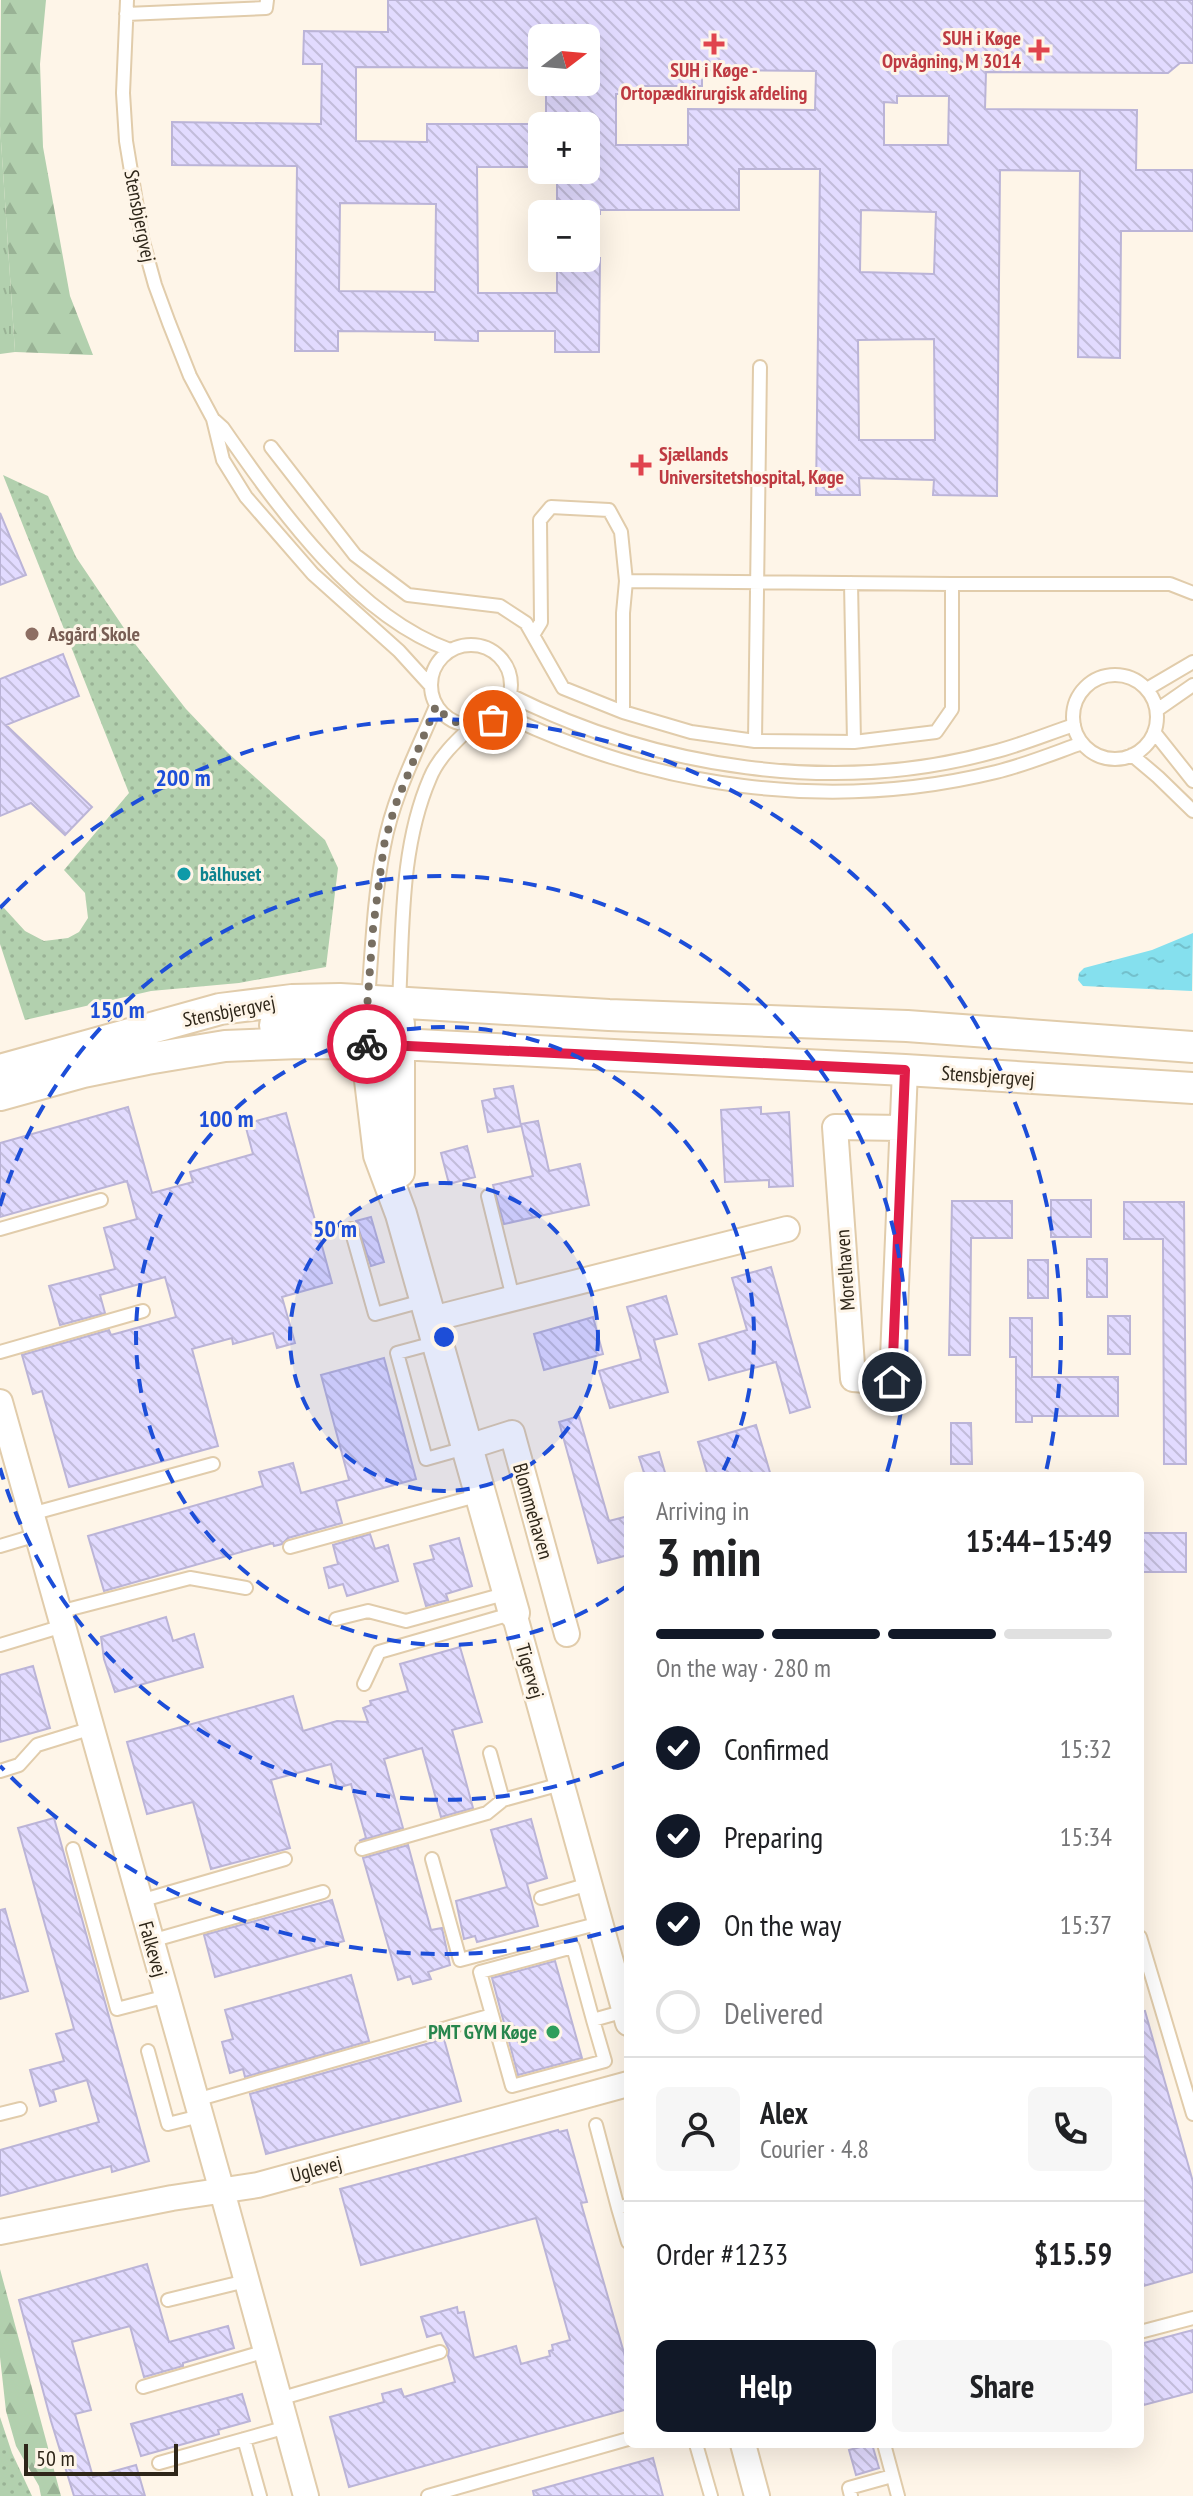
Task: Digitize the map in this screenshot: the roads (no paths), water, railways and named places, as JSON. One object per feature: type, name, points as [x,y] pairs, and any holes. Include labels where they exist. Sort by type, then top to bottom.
[{"type":"street","name":"Stensbjergvej","points":[[0,1070],[220,1009],[292,1000],[367,1022],[905,1070],[1193,1088]]},
{"type":"street","name":"Stensbjergvej","points":[[0,1095],[83,1072],[147,1059],[225,1046],[300,1043],[367,1022],[399,1024],[609,1015],[907,1026],[1193,1047]]},
{"type":"street","name":"Tigervej","points":[[367,1022],[379,1155],[401,1214],[432,1320],[600,1923],[623,1985]]},
{"type":"street","name":"Tigervej","points":[[399,1024],[397,1152],[401,1214]]},
{"type":"street","name":"Morelhaven","points":[[902,1128],[835,1127],[853,1379],[892,1382],[905,1070]]},
{"type":"street","points":[[432,1320],[787,1229]]},
{"type":"street","name":"Falkevej","points":[[0,1402],[306,2496]]},
{"type":"street","name":"Blommehaven","points":[[468,1447],[512,1433],[567,1634]]},
{"type":"street","name":"Uglevej","points":[[0,2232],[172,2198],[258,2185],[624,2085]]},
{"type":"street","points":[[744,2448],[757,2496]]},
{"type":"lane","points":[[127,7],[213,5],[266,8],[267,0]]},
{"type":"lane","name":"Stensbjergvej","points":[[127,7],[123,80],[126,141],[142,238],[169,323],[190,376],[213,419],[223,460],[246,497],[313,574],[399,651],[430,685]]},
{"type":"lane","points":[[755,741],[760,367]]},
{"type":"lane","name":"Stensbjergvej","points":[[213,419],[324,559],[391,618],[425,641],[450,650]]},
{"type":"lane","points":[[271,447],[355,555],[408,595],[500,606],[526,623],[563,688],[623,712],[691,732],[755,741],[854,742],[936,732],[952,709],[952,584]]},
{"type":"lane","points":[[533,635],[541,622],[540,520],[551,507],[609,510],[621,532],[626,581],[623,712]]},
{"type":"lane","points":[[626,581],[1170,584],[1193,593]]},
{"type":"lane","points":[[851,583],[854,742]]},
{"type":"lane","points":[[460,646],[481,646],[499,656],[510,674],[510,695],[501,713],[483,724],[472,726],[451,721],[436,706],[430,685],[436,664],[450,650],[460,646]]},
{"type":"lane","points":[[1147,689],[1193,662]]},
{"type":"lane","points":[[1115,674],[1127,676],[1147,689],[1157,710],[1154,732],[1149,741],[1132,755],[1110,759],[1090,751],[1082,743],[1074,725],[1073,710],[1083,688],[1093,681],[1115,674]]},
{"type":"lane","points":[[1157,710],[1193,685]]},
{"type":"lane","points":[[510,695],[577,725],[667,753],[760,769],[807,772],[901,768],[948,762],[994,752],[1074,725]]},
{"type":"lane","points":[[367,1022],[373,929],[384,845],[395,806],[436,706]]},
{"type":"lane","points":[[501,713],[570,744],[662,773],[710,782],[794,791],[855,792],[951,782],[999,772],[1082,743]]},
{"type":"lane","points":[[399,1024],[407,856],[430,776],[452,745],[472,726]]},
{"type":"lane","points":[[1154,732],[1193,781]]},
{"type":"lane","points":[[1132,755],[1193,811]]},
{"type":"lane","points":[[488,1196],[513,1298]]},
{"type":"lane","points":[[0,1229],[101,1200]]},
{"type":"lane","points":[[351,1229],[375,1314],[432,1320]]},
{"type":"lane","points":[[0,1352],[143,1311]]},
{"type":"lane","points":[[432,1320],[397,1353],[426,1459],[468,1447]]},
{"type":"lane","points":[[0,1546],[34,1525],[213,1464]]},
{"type":"lane","points":[[290,1547],[481,1495]]},
{"type":"lane","points":[[0,1645],[61,1619],[190,1578],[246,1588]]},
{"type":"lane","points":[[336,1619],[368,1611],[406,1621],[511,1603]]},
{"type":"lane","points":[[364,1684],[379,1652],[511,1603]]},
{"type":"lane","points":[[0,1771],[19,1765],[37,1745],[92,1728]]},
{"type":"lane","points":[[490,1753],[503,1800]]},
{"type":"lane","points":[[362,1849],[487,1813],[503,1800],[561,1784]]},
{"type":"lane","points":[[73,1849],[117,2009],[167,1996]]},
{"type":"lane","points":[[140,1901],[285,1859]]},
{"type":"lane","points":[[432,1859],[460,1960],[600,1923]]},
{"type":"lane","points":[[541,1898],[589,1884]]},
{"type":"lane","points":[[151,1941],[323,1892]]},
{"type":"lane","points":[[573,1947],[593,2020],[605,2061],[512,2086],[480,1972],[573,1947]]},
{"type":"lane","points":[[1144,1950],[1193,2114]]},
{"type":"lane","points":[[148,2051],[168,2124],[198,2108],[492,2015]]},
{"type":"lane","points":[[593,2020],[624,2017]]},
{"type":"lane","points":[[0,2114],[20,2109]]},
{"type":"lane","points":[[596,2125],[623,2206]]},
{"type":"lane","points":[[168,2300],[246,2281]]},
{"type":"lane","points":[[1144,2331],[1193,2318]]},
{"type":"lane","points":[[143,2387],[266,2351]]},
{"type":"lane","points":[[279,2399],[440,2352]]},
{"type":"lane","points":[[159,2463],[287,2427]]},
{"type":"lane","points":[[244,2439],[260,2496]]},
{"type":"lane","points":[[428,2496],[624,2440]]},
{"type":"lane","points":[[697,2448],[711,2496]]},
{"type":"lane","points":[[885,2448],[898,2496]]},
{"type":"lane","points":[[851,2496],[849,2488],[892,2476]]},
{"type":"water","points":[[1193,933],[1192,991],[1083,986],[1078,980],[1084,968],[1152,950]]},
{"type":"place","name":"SUH i Køge - Ortopædkirurgisk afdeling","points":[[714,44]]},
{"type":"place","name":"SUH i Køge Opvågning, M 3014","points":[[1039,50]]},
{"type":"place","name":"Sjællands Universitetshospital, Køge","points":[[641,465]]},
{"type":"place","name":"Asgård Skole","points":[[32,634]]},
{"type":"place","name":"bålhuset","points":[[184,874]]},
{"type":"place","name":"PMT GYM Køge","points":[[553,2032]]}]
